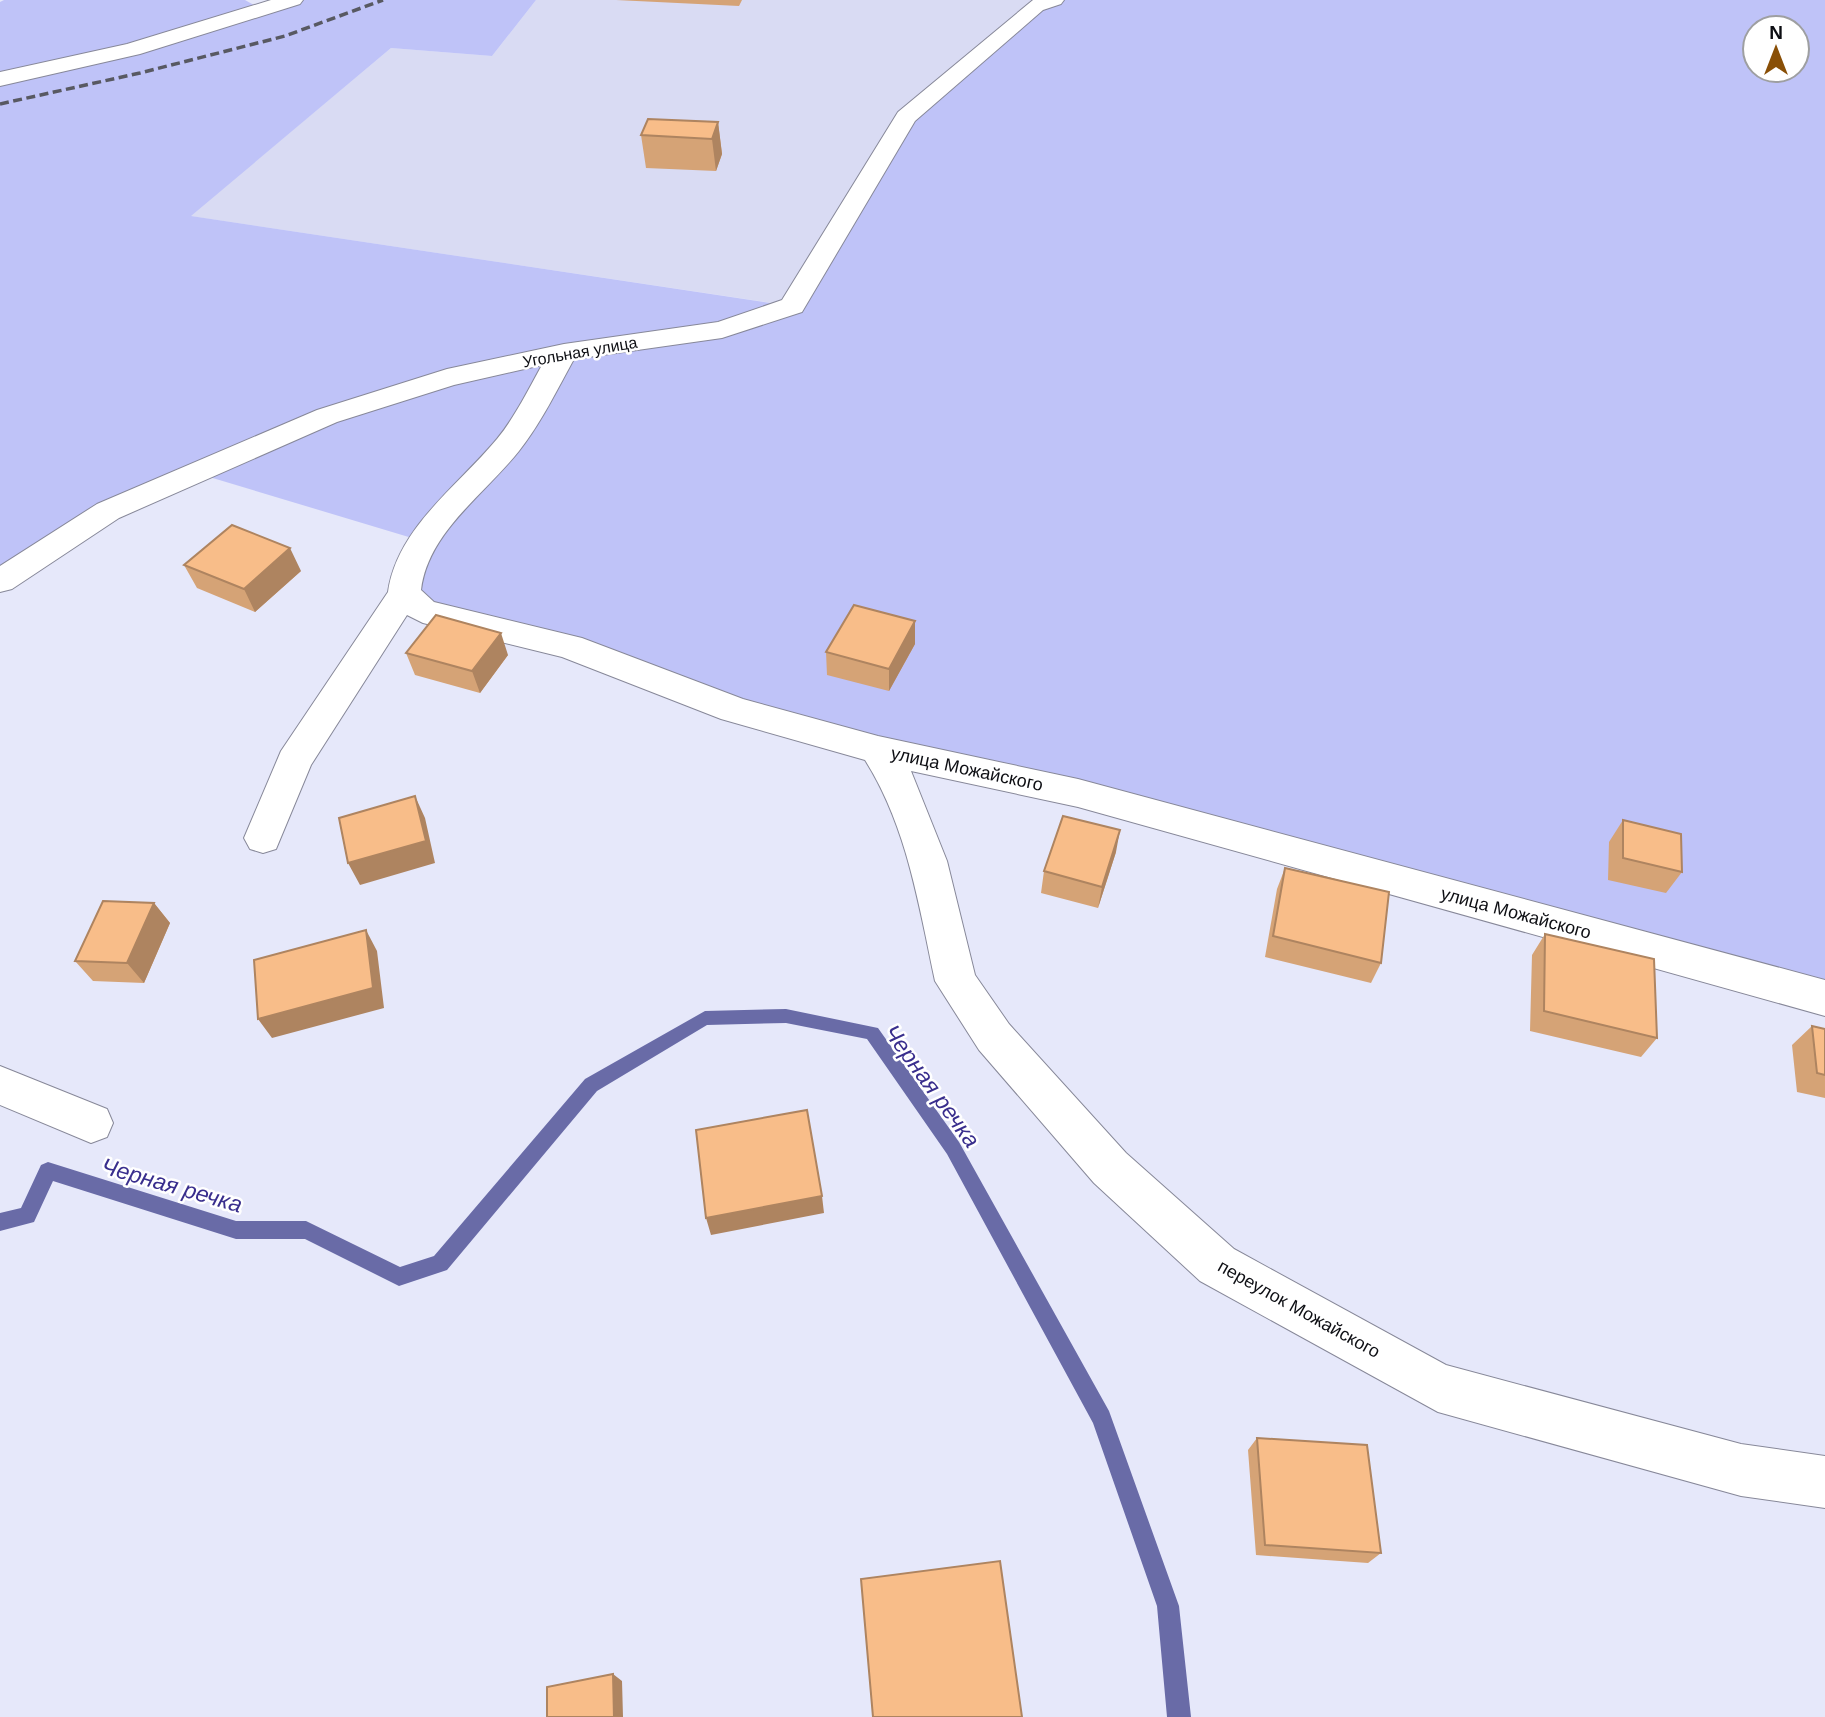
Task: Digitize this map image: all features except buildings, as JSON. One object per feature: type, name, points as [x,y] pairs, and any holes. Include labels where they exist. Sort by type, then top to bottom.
[{"type":"street","points":[[0,79],[132,49],[252,4],[293,0]]},
{"type":"street","name":"Угольная улица","points":[[0,582],[108,511],[327,416],[447,378],[564,352],[722,330],[792,306],[906,117],[1036,6],[1054,0]]},
{"type":"street","points":[[262,838],[294,761],[404,593],[403,581],[422,541],[508,444],[564,352]]},
{"type":"street","name":"улица Можайского","points":[[404,593],[423,611],[570,647],[734,710],[878,750],[1079,793],[1825,998]]},
{"type":"street","name":"переулок Можайского","points":[[878,750],[900,784],[928,861],[956,981],[994,1037],[1110,1168],[1217,1265],[1438,1387],[1741,1470],[1825,1482]]},
{"type":"street","points":[[0,1085],[91,1123]]},
{"type":"shaded area","points":[[4,0],[245,0],[259,8],[293,0],[536,0],[492,56],[391,48],[191,216],[791,306],[906,117],[1054,0],[1825,0],[1825,998],[423,611],[403,581],[422,541],[196,473],[0,581],[0,2]]},
{"type":"shaded area","points":[[536,0],[1054,0],[792,306],[190,216],[391,48],[492,56]]},
{"type":"waterway","name":"Черная речка","points":[[0,1222],[27,1216],[48,1171],[236,1230],[306,1230],[399,1277],[440,1263],[591,1085],[705,1018],[786,1016],[872,1033],[953,1148],[1102,1418],[1168,1606],[1179,1717]]},
{"type":"railway","points":[[0,104],[140,73],[285,36],[383,0]]}]
